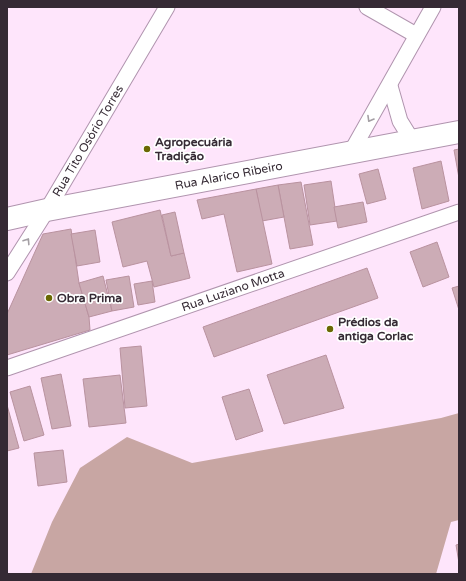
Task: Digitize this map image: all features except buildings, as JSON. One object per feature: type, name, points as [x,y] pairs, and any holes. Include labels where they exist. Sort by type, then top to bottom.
[{"type":"main road","name":"Rua Alarico Ribeiro","points":[[7,219],[47,210],[413,142],[456,131]]},
{"type":"street","name":"Rua Tito Osório Torres","points":[[7,273],[47,210],[168,7]]},
{"type":"street","points":[[367,7],[416,36]]},
{"type":"street","points":[[350,154],[390,86],[433,7]]},
{"type":"street","points":[[390,86],[400,121],[413,142]]},
{"type":"street","name":"Rua Luziano Motta","points":[[7,368],[459,212]]},
{"type":"shaded area","points":[[459,413],[459,520],[451,522],[436,574],[31,574],[52,522],[80,468],[127,437],[192,463],[441,418]]},
{"type":"place","name":"Agropecuária Tradição","points":[[147,149]]},
{"type":"place","name":"Obra Prima","points":[[49,298]]},
{"type":"place","name":"Prédios da antiga Corlac","points":[[330,329]]}]
